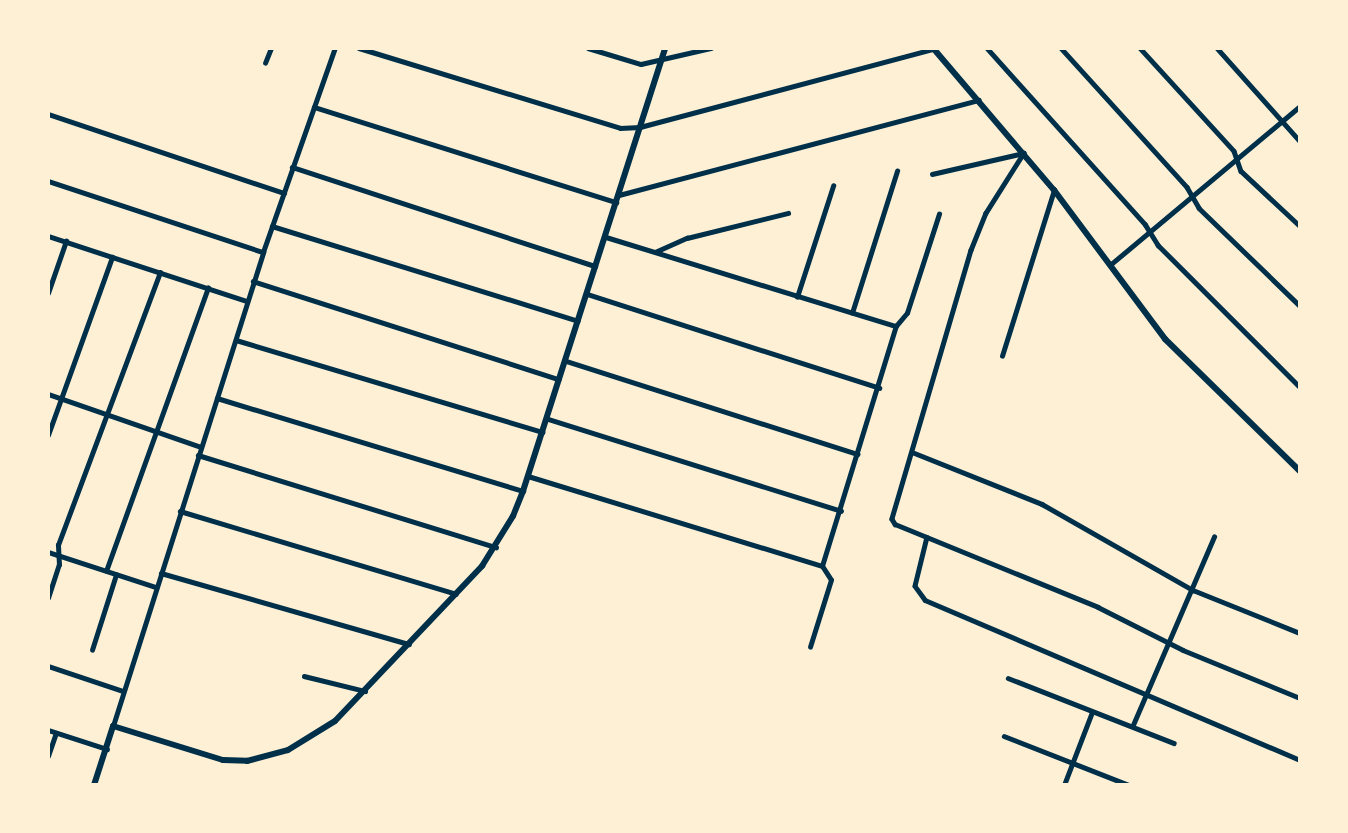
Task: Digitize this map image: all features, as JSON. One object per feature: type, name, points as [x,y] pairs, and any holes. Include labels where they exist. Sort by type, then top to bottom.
[{"type":"street","points":[[265,63],[271,48]]},
{"type":"street","points":[[94,785],[263,252],[335,48]]},
{"type":"street","points":[[359,48],[620,128],[640,127],[933,48],[1054,190],[1165,339],[1300,471]]},
{"type":"street","points":[[588,48],[641,64],[661,62],[711,48]]},
{"type":"street","points":[[113,726],[180,749],[247,761],[288,750],[335,721],[456,594],[496,547],[523,491],[548,419],[665,48]]},
{"type":"street","points":[[987,48],[1152,233],[1158,245],[1300,387]]},
{"type":"street","points":[[1061,48],[1187,187],[1192,198],[1300,306]]},
{"type":"street","points":[[1140,48],[1234,151],[1241,171],[1300,226]]},
{"type":"street","points":[[1217,48],[1300,141]]},
{"type":"street","points":[[314,107],[617,198],[979,100]]},
{"type":"street","points":[[1110,265],[1152,233],[1300,106]]},
{"type":"street","points":[[48,114],[284,193]]},
{"type":"street","points":[[932,174],[1024,153]]},
{"type":"street","points":[[1024,153],[986,213],[971,250],[892,519],[895,524],[1098,607],[1171,643],[1300,698]]},
{"type":"street","points":[[292,167],[595,266]]},
{"type":"street","points":[[852,313],[897,171]]},
{"type":"street","points":[[48,181],[263,252]]},
{"type":"street","points":[[797,297],[833,186]]},
{"type":"street","points":[[1002,356],[1054,190]]},
{"type":"street","points":[[655,252],[687,238],[788,213]]},
{"type":"street","points":[[822,566],[841,511],[896,327],[907,314],[939,214]]},
{"type":"street","points":[[272,226],[578,321]]},
{"type":"street","points":[[48,236],[247,301]]},
{"type":"street","points":[[606,237],[896,327]]},
{"type":"street","points":[[48,293],[66,241]]},
{"type":"street","points":[[48,435],[112,256]]},
{"type":"street","points":[[48,598],[59,555],[58,545],[110,415],[160,273]]},
{"type":"street","points":[[254,281],[560,379]]},
{"type":"street","points":[[106,571],[208,288]]},
{"type":"street","points":[[587,294],[879,388]]},
{"type":"street","points":[[236,340],[542,432]]},
{"type":"street","points":[[566,361],[858,454]]},
{"type":"street","points":[[48,394],[201,447]]},
{"type":"street","points":[[217,398],[523,491]]},
{"type":"street","points":[[548,419],[841,511]]},
{"type":"street","points":[[912,452],[1042,504],[1192,590],[1300,633]]},
{"type":"street","points":[[198,455],[496,547]]},
{"type":"street","points":[[528,476],[822,566],[831,580],[810,647]]},
{"type":"street","points":[[180,511],[456,594]]},
{"type":"street","points":[[927,537],[915,586],[924,600],[1300,760]]},
{"type":"street","points":[[1132,725],[1171,643],[1214,537]]},
{"type":"street","points":[[48,552],[156,587]]},
{"type":"street","points":[[161,573],[409,644]]},
{"type":"street","points":[[92,650],[116,575]]},
{"type":"street","points":[[48,666],[123,691]]},
{"type":"street","points":[[304,676],[365,691]]},
{"type":"street","points":[[1008,678],[1174,743]]},
{"type":"street","points":[[1064,785],[1092,712]]},
{"type":"street","points":[[48,730],[106,748]]},
{"type":"street","points":[[48,756],[56,733]]},
{"type":"street","points":[[1004,736],[1129,785]]}]
